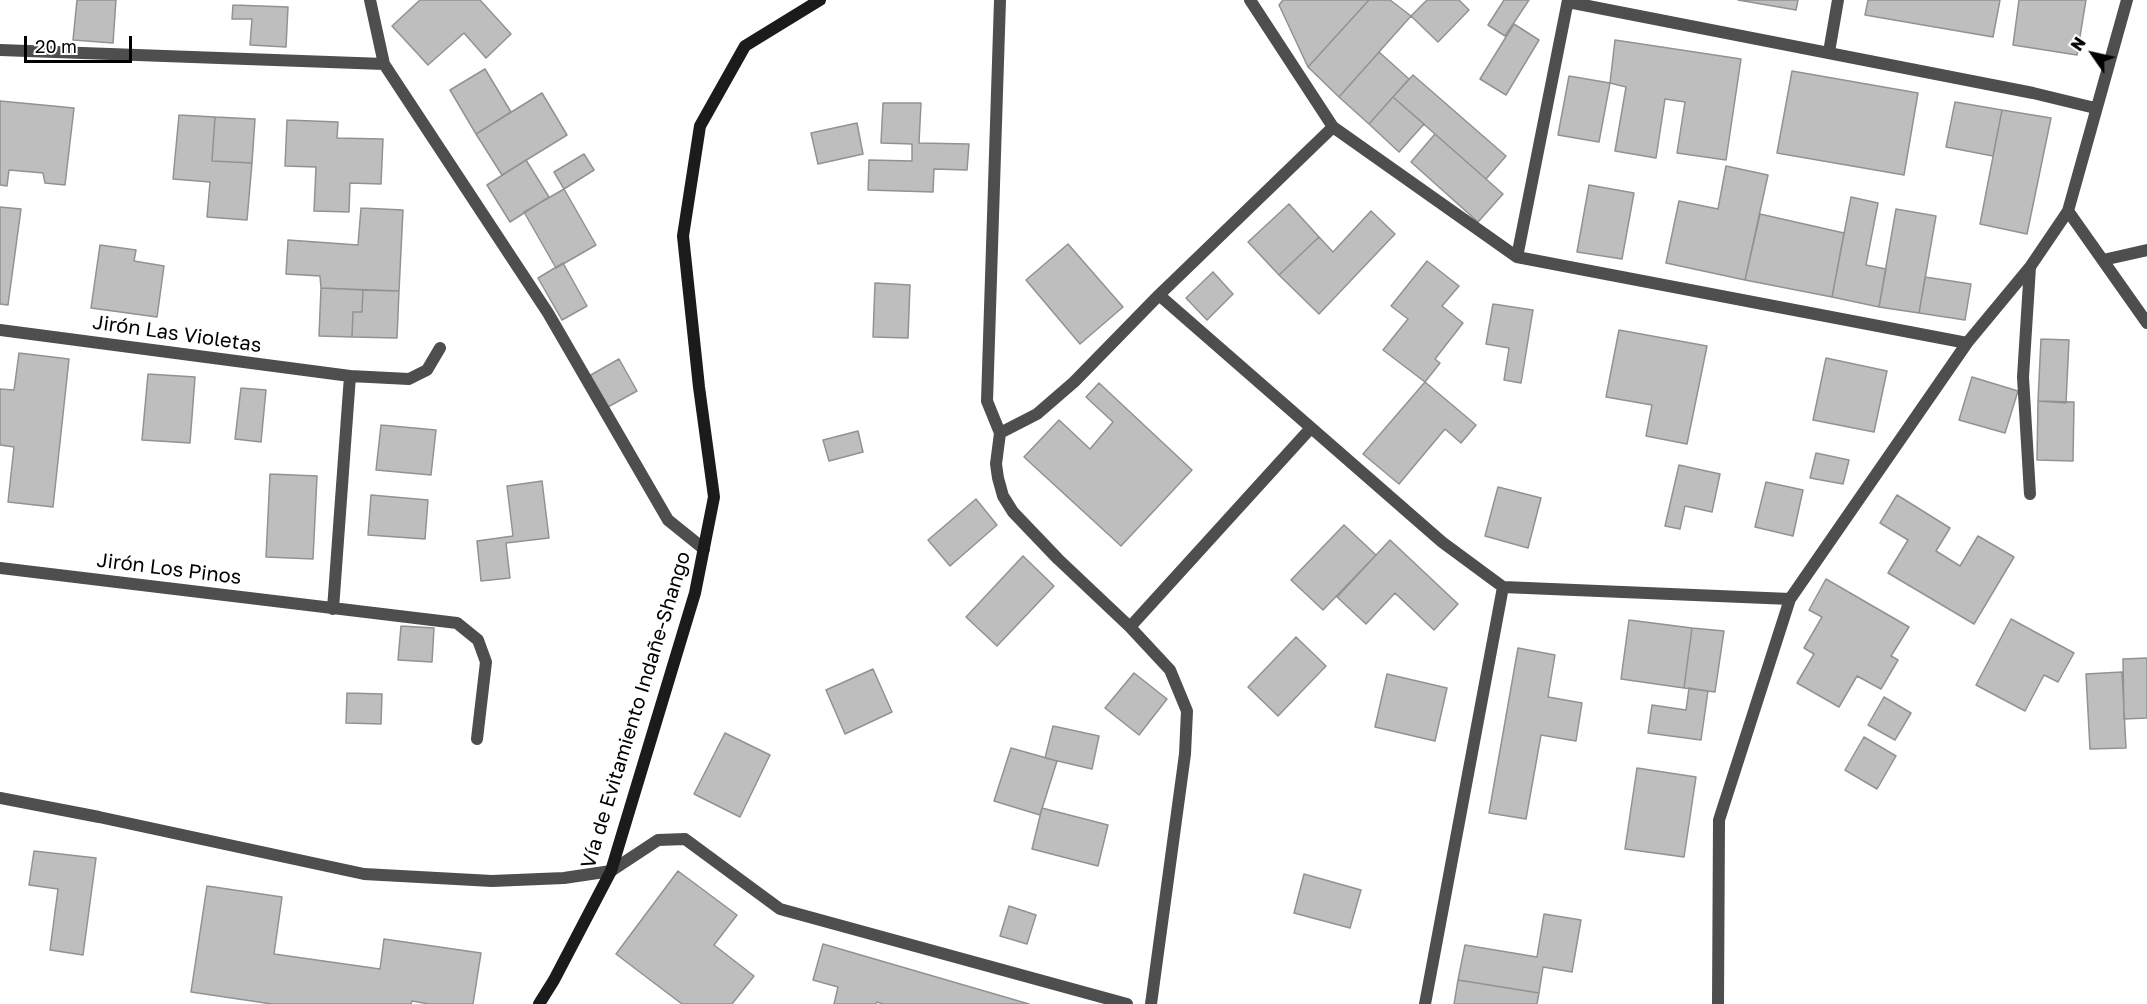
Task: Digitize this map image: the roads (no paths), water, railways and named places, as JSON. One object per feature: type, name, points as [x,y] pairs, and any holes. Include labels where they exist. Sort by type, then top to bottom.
[{"type":"main road","name":"Vía de Evitamiento Indañe-Shango","points":[[539,1004],[611,871],[696,593],[714,497],[699,387],[683,236],[700,126],[746,46],[820,0]]},
{"type":"street","points":[[370,0],[384,64],[548,313],[668,520],[704,549]]},
{"type":"street","points":[[1000,0],[987,392],[987,401],[1000,433],[996,464],[998,478],[1003,496],[1013,512],[1058,559],[1130,627],[1170,670],[1187,711],[1185,754],[1151,1004]]},
{"type":"street","points":[[1250,0],[1333,127],[1516,257],[1967,343]]},
{"type":"street","points":[[1829,52],[1838,0]]},
{"type":"street","points":[[1718,1004],[1719,820],[1790,599],[1967,343],[2030,267],[2068,211],[2127,0]]},
{"type":"street","points":[[1516,257],[1568,1],[2033,93],[2095,108]]},
{"type":"street","points":[[0,50],[384,64]]},
{"type":"street","points":[[1000,433],[1037,414],[1074,382],[1159,295],[1333,127]]},
{"type":"street","points":[[2068,211],[2147,323]]},
{"type":"street","points":[[2103,260],[2147,250]]},
{"type":"street","points":[[2030,267],[2023,377],[2030,495]]},
{"type":"street","points":[[1159,295],[1442,542],[1503,587],[1790,599]]},
{"type":"street","name":"Jirón Las Violetas","points":[[0,330],[350,376],[409,379],[427,370],[440,348]]},
{"type":"street","points":[[333,609],[350,376]]},
{"type":"street","points":[[1130,627],[1310,429]]},
{"type":"street","name":"Jirón Los Pinos","points":[[0,568],[458,623],[478,640],[486,662],[477,740]]},
{"type":"street","points":[[1425,1004],[1503,587]]},
{"type":"street","points":[[0,798],[364,874],[492,882],[564,878],[611,871],[658,840],[686,839],[780,909],[1127,1004]]}]
